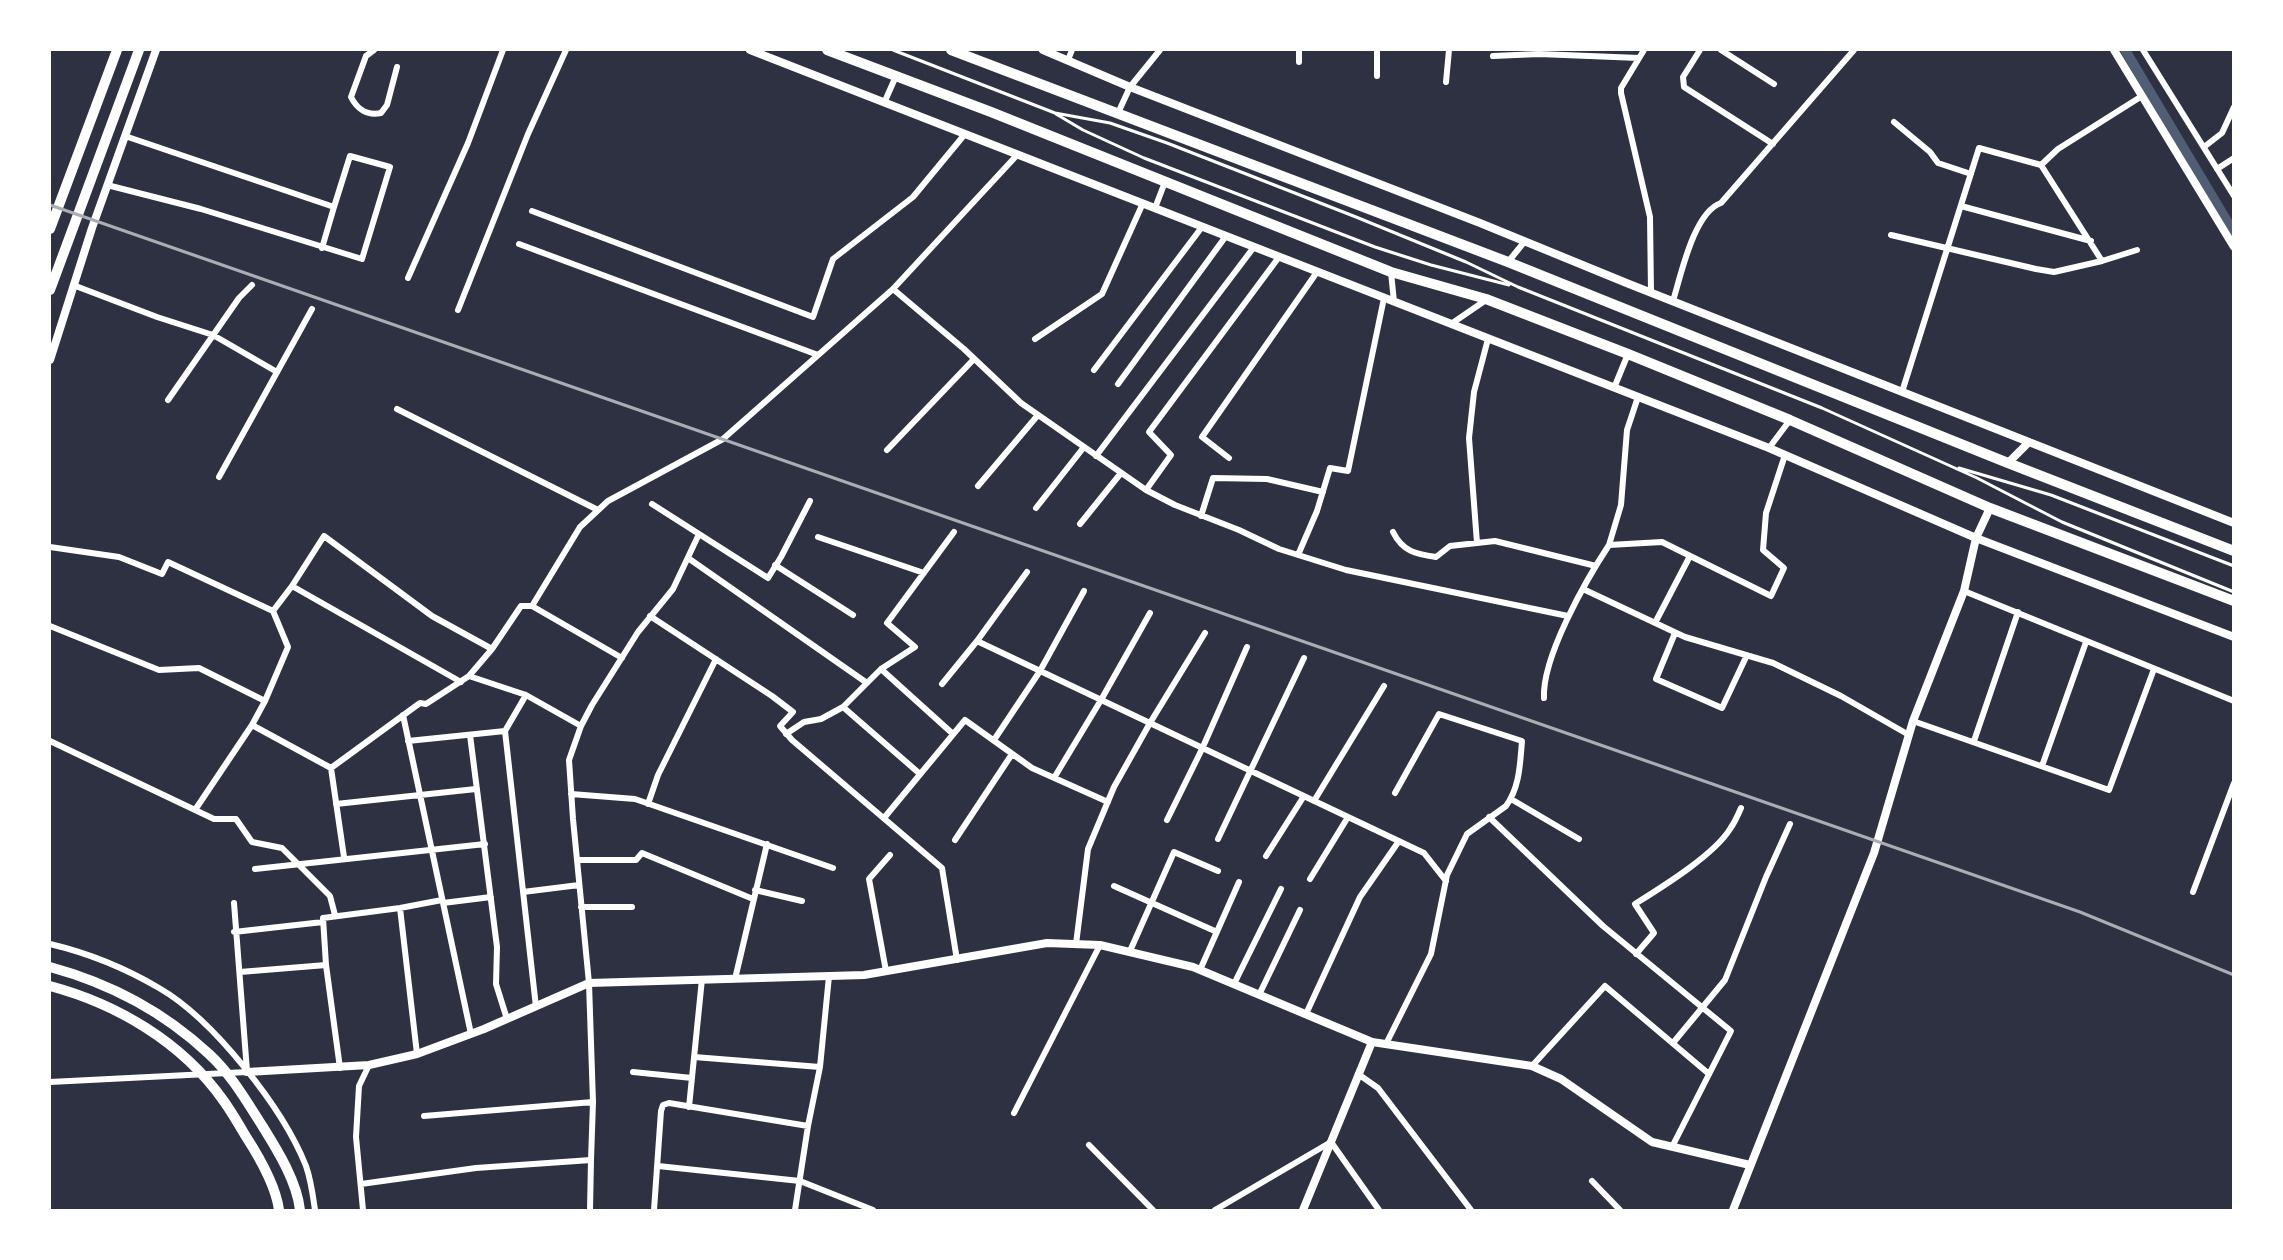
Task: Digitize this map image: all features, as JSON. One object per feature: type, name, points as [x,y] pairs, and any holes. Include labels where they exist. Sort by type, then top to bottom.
[{"type":"highway","points":[[50,229],[117,50]]},
{"type":"highway","points":[[50,291],[139,50]]},
{"type":"highway","points":[[827,50],[1390,272],[1486,299],[1628,354],[1790,420],[1990,508],[2234,601]]},
{"type":"highway","points":[[951,50],[1508,261],[2008,464],[2234,551]]},
{"type":"highway","points":[[50,967],[120,992],[165,1018],[210,1054],[239,1089],[278,1152],[299,1201],[300,1210]]},
{"type":"highway","points":[[50,986],[113,1008],[159,1036],[195,1067],[223,1099],[258,1154],[279,1210]]},
{"type":"main road","points":[[2114,50],[2234,247]]},
{"type":"street","points":[[50,360],[92,228],[156,50]]},
{"type":"street","points":[[374,50],[366,56],[351,96],[355,105],[363,111],[372,115],[381,113],[387,105],[398,67]]},
{"type":"street","points":[[408,278],[468,143],[503,50]]},
{"type":"street","points":[[458,310],[528,134],[566,50]]},
{"type":"street","points":[[750,50],[1769,448],[1976,538],[2234,637]]},
{"type":"street","points":[[1043,50],[1130,87],[1526,241],[2234,523]]},
{"type":"street","points":[[1068,60],[1072,50]]},
{"type":"street","points":[[1118,113],[1130,87],[1160,50]]},
{"type":"street","points":[[1299,50],[1299,62]]},
{"type":"street","points":[[1377,50],[1377,76]]},
{"type":"street","points":[[1446,82],[1449,50]]},
{"type":"street","points":[[1644,50],[1621,93],[1650,217],[1651,292]]},
{"type":"street","points":[[1700,50],[1683,77],[1684,87],[1773,144]]},
{"type":"street","points":[[1721,50],[1774,84]]},
{"type":"street","points":[[1672,301],[1691,244],[1705,214],[1714,205],[1722,203],[1854,50]]},
{"type":"street","points":[[2143,50],[2234,196]]},
{"type":"street","points":[[1493,56],[1539,52],[1639,58]]},
{"type":"street","points":[[885,101],[896,76]]},
{"type":"street","points":[[2041,165],[2058,148],[2142,96]]},
{"type":"street","points":[[2204,147],[2222,133],[2234,107]]},
{"type":"street","points":[[1894,122],[1930,152],[1938,163],[1971,174]]},
{"type":"street","points":[[532,211],[813,317],[833,259],[913,197],[966,134]]},
{"type":"street","points":[[125,136],[334,207]]},
{"type":"street","points":[[1902,392],[1979,148],[2041,165],[2102,261]]},
{"type":"street","points":[[532,606],[580,527],[598,510],[608,501],[723,439],[893,289],[1018,154]]},
{"type":"street","points":[[107,185],[201,209],[322,248],[362,260],[390,167],[350,156],[322,248]]},
{"type":"street","points":[[2217,169],[2234,158]]},
{"type":"street","points":[[1155,208],[1165,182]]},
{"type":"street","points":[[1035,339],[1102,294],[1143,203]]},
{"type":"street","points":[[1961,206],[2091,241]]},
{"type":"street","points":[[1094,370],[1202,227]]},
{"type":"street","points":[[1891,235],[2054,272],[2138,250]]},
{"type":"street","points":[[1118,384],[1226,236]]},
{"type":"street","points":[[1508,261],[1526,241]]},
{"type":"street","points":[[519,244],[818,355]]},
{"type":"street","points":[[1096,456],[1254,247]]},
{"type":"street","points":[[1146,490],[1171,455],[1149,432],[1279,257]]},
{"type":"street","points":[[1229,458],[1202,437],[1317,272]]},
{"type":"street","points":[[1390,272],[1394,302]]},
{"type":"street","points":[[73,285],[157,317],[213,335],[278,372]]},
{"type":"street","points":[[168,400],[239,298],[252,285]]},
{"type":"street","points":[[893,289],[1021,403],[1146,490],[1175,505],[1298,555],[1346,570],[1568,616]]},
{"type":"street","points":[[1298,555],[1317,511],[1330,468],[1348,471],[1384,298]]},
{"type":"street","points":[[1451,324],[1486,299]]},
{"type":"street","points":[[219,477],[312,309]]},
{"type":"street","points":[[1477,543],[1469,438],[1474,392],[1488,339]]},
{"type":"street","points":[[1614,388],[1628,354]]},
{"type":"street","points":[[887,450],[974,359]]},
{"type":"street","points":[[1544,698],[1543,684],[1568,616],[1610,545],[1621,505],[1627,430],[1638,397]]},
{"type":"street","points":[[398,409],[598,510]]},
{"type":"street","points":[[978,486],[1038,415]]},
{"type":"street","points":[[1769,448],[1790,420]]},
{"type":"street","points":[[2008,464],[2029,442]]},
{"type":"street","points":[[1036,508],[1084,447]]},
{"type":"street","points":[[1610,545],[1662,542],[1771,596],[1784,568],[1762,550],[1766,513],[1785,455]]},
{"type":"street","points":[[1080,524],[1121,473]]},
{"type":"street","points":[[1201,516],[1213,478],[1267,479],[1323,492]]},
{"type":"street","points":[[652,504],[768,578],[810,501]]},
{"type":"street","points":[[1733,1210],[1874,853],[1913,721],[1964,591],[1976,538],[1990,508]]},
{"type":"street","points":[[786,734],[804,722],[821,719],[843,707],[881,669],[915,647],[888,623],[954,532]]},
{"type":"street","points":[[1393,532],[1399,543],[1413,554],[1436,557],[1450,546],[1496,541],[1596,566]]},
{"type":"street","points":[[590,1210],[593,1102],[589,983],[569,760],[581,726],[622,658],[673,589],[699,534]]},
{"type":"street","points":[[273,611],[324,536],[432,616],[492,649]]},
{"type":"street","points":[[818,537],[924,573]]},
{"type":"street","points":[[50,547],[119,557],[162,574],[168,562],[273,611],[288,647],[252,725],[195,810]]},
{"type":"street","points":[[1655,623],[1690,556]]},
{"type":"street","points":[[687,558],[867,683]]},
{"type":"street","points":[[775,565],[853,615]]},
{"type":"street","points":[[942,684],[977,641],[1027,572]]},
{"type":"street","points":[[291,586],[461,682]]},
{"type":"street","points":[[1583,589],[1675,633],[1773,663],[1842,696],[1909,735]]},
{"type":"street","points":[[994,740],[1040,671],[1084,591]]},
{"type":"street","points":[[1964,591],[2234,701]]},
{"type":"street","points":[[331,768],[420,703],[426,704],[469,676],[492,649],[521,606],[532,606],[622,658]]},
{"type":"street","points":[[1974,741],[2018,612]]},
{"type":"street","points":[[1054,778],[1150,613]]},
{"type":"street","points":[[651,616],[793,712],[780,726],[786,734],[942,868],[957,960]]},
{"type":"street","points":[[50,626],[159,670],[199,668],[265,701]]},
{"type":"street","points":[[1076,944],[1088,849],[1108,802],[1150,723],[1205,633]]},
{"type":"street","points":[[1675,633],[1656,679],[1722,708],[1747,655]]},
{"type":"street","points":[[977,641],[1424,852],[1446,881]]},
{"type":"street","points":[[2042,766],[2086,642]]},
{"type":"street","points":[[1167,820],[1247,647]]},
{"type":"street","points":[[1218,839],[1304,658]]},
{"type":"street","points":[[648,804],[658,775],[716,659]]},
{"type":"street","points":[[881,669],[953,734]]},
{"type":"street","points":[[1913,721],[2109,790],[2154,669]]},
{"type":"street","points":[[469,676],[526,695],[581,726]]},
{"type":"street","points":[[1314,801],[1384,686]]},
{"type":"street","points":[[526,695],[505,731],[536,1007]]},
{"type":"street","points":[[843,707],[920,774]]},
{"type":"street","points":[[1386,1044],[1431,954],[1446,881],[1467,834],[1506,806],[1511,799],[1517,785],[1522,741],[1439,714],[1395,793]]},
{"type":"street","points":[[403,715],[471,1034]]},
{"type":"street","points":[[884,818],[965,720],[1032,768],[1108,802]]},
{"type":"street","points":[[252,725],[331,768]]},
{"type":"street","points":[[408,741],[505,731]]},
{"type":"street","points":[[470,735],[497,947],[496,984],[507,1019]]},
{"type":"street","points":[[50,741],[214,819],[236,819],[252,842],[282,848],[330,896],[335,915]]},
{"type":"street","points":[[955,840],[1012,754]]},
{"type":"street","points":[[331,768],[344,857]]},
{"type":"street","points":[[2193,892],[2234,783]]},
{"type":"street","points":[[336,804],[477,789]]},
{"type":"street","points":[[571,794],[635,800],[833,868]]},
{"type":"street","points":[[1266,856],[1304,796]]},
{"type":"street","points":[[1511,799],[1579,839]]},
{"type":"street","points":[[1636,954],[1654,933],[1635,904],[1665,886],[1703,857],[1730,831],[1741,808]]},
{"type":"street","points":[[1310,879],[1348,817]]},
{"type":"street","points":[[1489,817],[1603,926],[1731,1031],[1672,1147]]},
{"type":"street","points":[[1673,1044],[1704,1009],[1725,980],[1790,824]]},
{"type":"street","points":[[1306,1014],[1360,897],[1399,841]]},
{"type":"street","points":[[255,869],[344,857],[485,844]]},
{"type":"street","points":[[735,979],[767,844]]},
{"type":"street","points":[[1130,951],[1174,852],[1218,871]]},
{"type":"street","points":[[577,860],[636,860],[642,853],[753,899]]},
{"type":"street","points":[[886,971],[869,879],[890,855]]},
{"type":"street","points":[[1200,970],[1239,882]]},
{"type":"street","points":[[523,892],[579,885]]},
{"type":"street","points":[[1114,885],[1216,932]]},
{"type":"street","points":[[1234,984],[1281,889]]},
{"type":"street","points":[[755,890],[802,901]]},
{"type":"street","points":[[340,1068],[326,965],[323,918],[443,901],[491,897]]},
{"type":"street","points":[[234,903],[247,1072]]},
{"type":"street","points":[[581,907],[632,907]]},
{"type":"street","points":[[400,908],[417,1054]]},
{"type":"street","points":[[1259,995],[1300,910]]},
{"type":"street","points":[[235,932],[323,922]]},
{"type":"street","points":[[50,1082],[369,1065],[417,1054],[471,1034],[589,983],[829,976],[886,971],[1047,943],[1100,945],[1200,970],[1371,1042],[1532,1066],[1560,1079],[1652,1142],[1749,1165]]},
{"type":"street","points":[[50,944],[80,951],[161,988],[210,1028],[247,1072],[277,1114],[306,1166],[315,1210]]},
{"type":"street","points":[[1014,1113],[1100,945]]},
{"type":"street","points":[[240,972],[326,965]]},
{"type":"street","points":[[795,1210],[820,1067],[829,976]]},
{"type":"street","points":[[689,1107],[702,979]]},
{"type":"street","points":[[1532,1066],[1605,986],[1709,1074]]},
{"type":"street","points":[[1303,1210],[1371,1042]]},
{"type":"street","points":[[694,1057],[820,1067]]},
{"type":"street","points":[[363,1210],[356,1137],[359,1086],[369,1065]]},
{"type":"street","points":[[633,1072],[692,1078]]},
{"type":"street","points":[[1358,1074],[1378,1088],[1471,1210]]},
{"type":"street","points":[[424,1116],[593,1102]]},
{"type":"street","points":[[654,1210],[663,1105],[669,1103],[808,1126]]},
{"type":"street","points":[[1215,1210],[1331,1142]]},
{"type":"street","points":[[1331,1142],[1379,1210]]},
{"type":"street","points":[[1089,1145],[1153,1210]]},
{"type":"street","points":[[361,1184],[476,1168],[591,1160]]},
{"type":"street","points":[[658,1166],[800,1181],[873,1210]]},
{"type":"street","points":[[1592,1180],[1620,1210]]},
{"type":"lane","points":[[893,50],[1055,113],[1083,130],[1143,158],[1364,242],[1431,265],[1518,287]]},
{"type":"lane","points":[[1055,113],[1110,123],[1356,217],[1466,262],[1518,287],[1822,408],[1949,465],[2062,522],[2234,592]]},
{"type":"lane","points":[[1949,465],[2051,495],[2234,566]]},
{"type":"waterway","points":[[2125,50],[2234,233]]},
{"type":"railway","points":[[50,205],[2080,912],[2234,975]]}]
